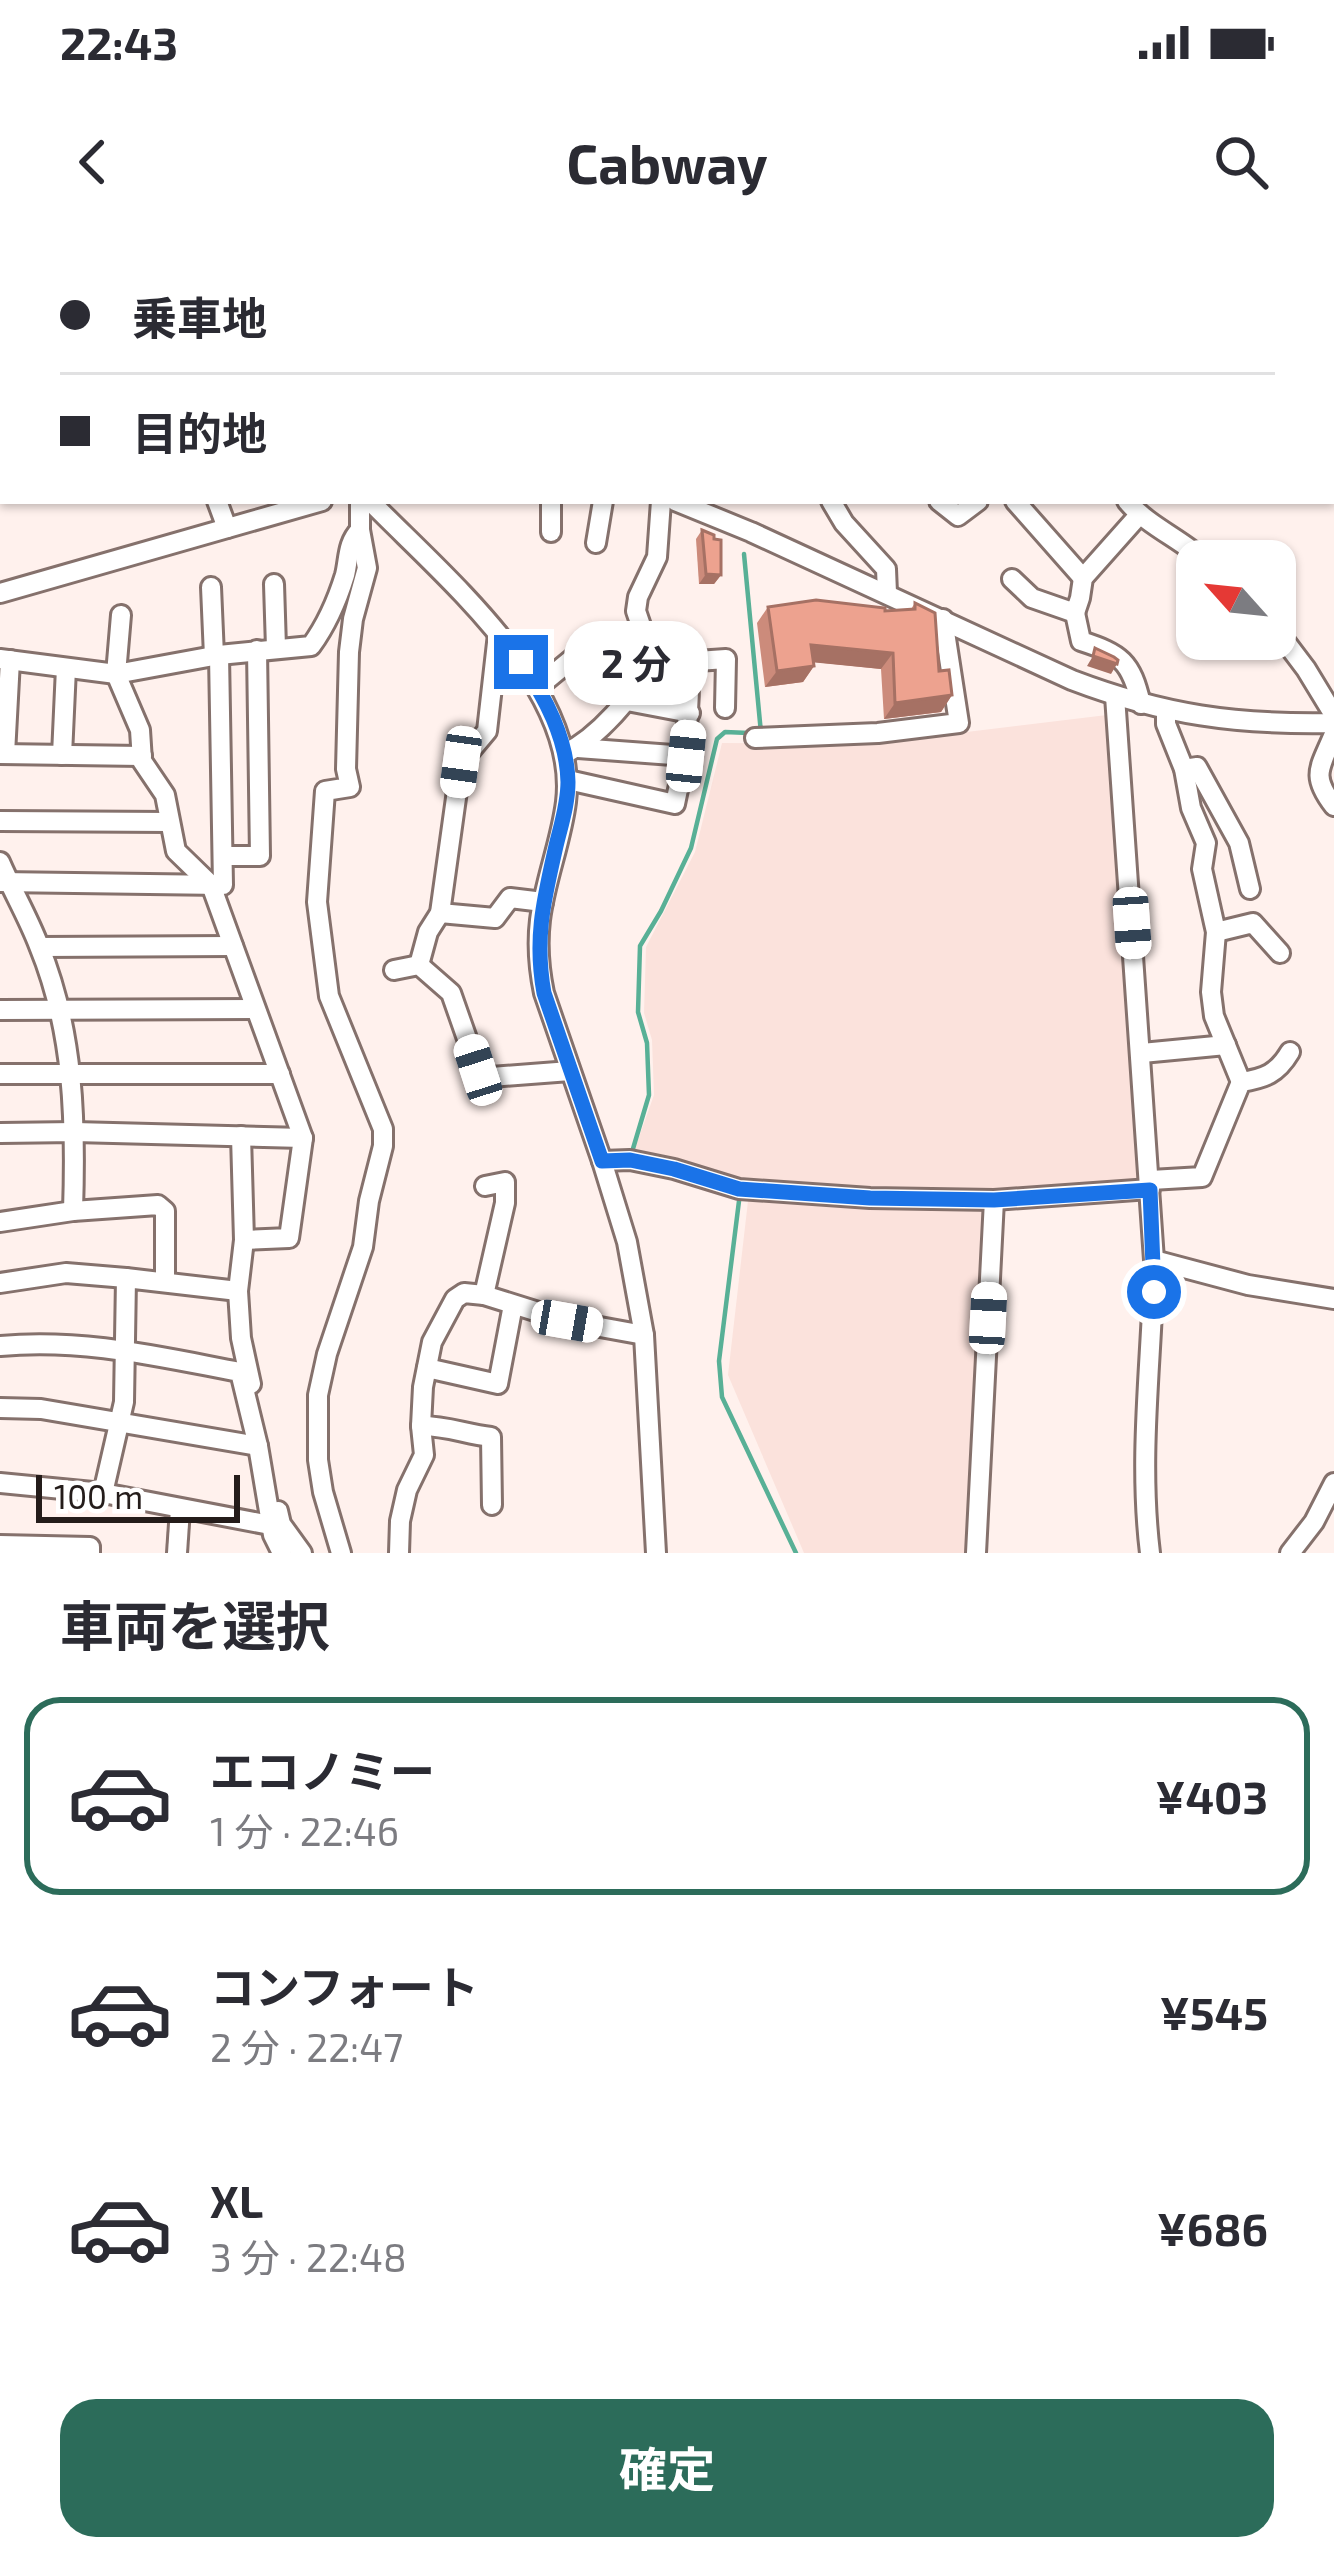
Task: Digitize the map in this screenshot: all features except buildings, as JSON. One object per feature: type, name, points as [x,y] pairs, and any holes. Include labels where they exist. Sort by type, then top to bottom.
[{"type":"street","points":[[218,504],[227,528]]},
{"type":"street","points":[[0,592],[311,504]]},
{"type":"street","points":[[341,1553],[318,1460],[318,1395],[363,1247],[383,1129],[329,996],[317,902],[325,791],[350,787],[346,769],[349,652],[367,568],[360,504]]},
{"type":"street","points":[[373,504],[498,634],[538,687],[571,751],[566,806],[543,902],[538,942],[542,980],[627,1242],[644,1335],[656,1553]]},
{"type":"street","points":[[551,504],[551,532]]},
{"type":"street","points":[[596,543],[602,504]]},
{"type":"street","points":[[655,664],[636,611],[657,557],[661,504]]},
{"type":"street","points":[[683,504],[1072,680],[1141,704],[1241,722],[1334,719],[1296,656]]},
{"type":"street","points":[[833,504],[886,569],[886,593]]},
{"type":"street","points":[[943,504],[958,516],[974,504]]},
{"type":"street","points":[[1018,504],[1083,578]]},
{"type":"street","points":[[1141,704],[1124,661],[1116,653],[1081,641],[1075,613],[1083,578],[1133,508],[1180,540]]},
{"type":"street","points":[[142,756],[3,754],[5,660],[116,674],[216,655],[311,646],[326,626],[352,538],[360,530]]},
{"type":"street","points":[[1012,579],[1032,598],[1075,613]]},
{"type":"street","points":[[224,856],[260,856],[266,649],[274,584]]},
{"type":"street","points":[[4,882],[223,885],[212,587]]},
{"type":"street","points":[[121,615],[116,674],[140,730],[142,761],[164,795],[176,851],[211,884],[302,1138],[289,1238],[244,1240]]},
{"type":"street","points":[[755,737],[878,733],[959,723],[943,619]]},
{"type":"street","points":[[419,964],[428,932],[440,913],[461,762],[487,731],[498,634]]},
{"type":"street","points":[[538,687],[595,640]]},
{"type":"street","points":[[571,751],[627,700],[655,664],[726,659],[725,708]]},
{"type":"street","points":[[568,780],[675,804],[686,756],[689,661]]},
{"type":"street","points":[[62,755],[67,668]]},
{"type":"street","points":[[1115,696],[1154,1260],[1144,1440],[1150,1553]]},
{"type":"street","points":[[627,700],[690,713]]},
{"type":"street","points":[[602,1161],[652,1164],[739,1189],[870,1198],[994,1200],[1202,1177],[1240,1082],[1214,1016],[1216,932],[1202,869],[1206,843],[1190,808],[1166,710]]},
{"type":"street","points":[[1334,734],[1318,773],[1321,789],[1334,806]]},
{"type":"street","points":[[571,751],[686,756]]},
{"type":"street","points":[[1184,769],[1197,767],[1239,843],[1250,889]]},
{"type":"street","points":[[223,791],[261,792]]},
{"type":"street","points":[[0,820],[169,821]]},
{"type":"street","points":[[0,862],[4,882],[40,947],[59,1009],[71,1073],[73,1211]]},
{"type":"street","points":[[440,913],[494,918],[510,898],[543,902]]},
{"type":"street","points":[[1216,932],[1252,923],[1280,953]]},
{"type":"street","points":[[40,947],[233,946]]},
{"type":"street","points":[[419,964],[451,992],[478,1070],[491,1077],[570,1071]]},
{"type":"street","points":[[394,970],[419,964]]},
{"type":"street","points":[[0,1010],[255,1010]]},
{"type":"street","points":[[1142,1053],[1226,1045]]},
{"type":"street","points":[[1240,1082],[1266,1078],[1290,1052]]},
{"type":"street","points":[[0,1074],[280,1074]]},
{"type":"street","points":[[0,1133],[302,1138]]},
{"type":"street","points":[[241,1136],[241,1338],[281,1524],[302,1553]]},
{"type":"street","points":[[484,1186],[505,1182],[505,1203],[484,1295]]},
{"type":"street","points":[[976,1553],[994,1200]]},
{"type":"street","points":[[0,1222],[158,1205],[165,1211],[165,1282]]},
{"type":"street","points":[[1154,1260],[1248,1285],[1334,1299]]},
{"type":"street","points":[[0,1283],[66,1273],[238,1291]]},
{"type":"street","points":[[103,1492],[124,1402],[126,1278]]},
{"type":"street","points":[[399,1553],[407,1490],[424,1455],[421,1426],[432,1342],[455,1299],[464,1293],[484,1295],[567,1321],[644,1335]]},
{"type":"street","points":[[427,1368],[498,1384],[512,1305]]},
{"type":"street","points":[[0,1346],[71,1344],[124,1349],[240,1372],[270,1525],[282,1553]]},
{"type":"street","points":[[0,1408],[41,1409],[258,1446]]},
{"type":"street","points":[[421,1426],[448,1426],[491,1437],[492,1505]]},
{"type":"street","points":[[0,1483],[103,1492],[270,1525]]},
{"type":"street","points":[[1290,1553],[1334,1484]]},
{"type":"street","points":[[177,1553],[180,1509]]},
{"type":"street","points":[[0,1545],[90,1547],[90,1553]]},
{"type":"shaded area","points":[[1107,715],[1145,1183],[993,1193],[744,1184],[634,1151],[654,1095],[652,1040],[644,1013],[646,947],[695,852],[722,743],[868,744]]},
{"type":"shaded area","points":[[748,1201],[987,1209],[968,1553],[804,1553],[728,1375]]},
{"type":"waterway","points":[[744,554],[761,733]]},
{"type":"waterway","points":[[632,1152],[649,1095],[647,1043],[638,1012],[640,946],[691,848],[717,739],[725,732],[749,733]]},
{"type":"waterway","points":[[739,1201],[719,1361],[722,1397],[796,1553]]},
{"type":"route","points":[[521,662],[553,718],[568,780],[540,915],[539,967],[602,1161],[630,1160],[739,1189],[870,1198],[994,1200],[1150,1190],[1154,1292]]}]
